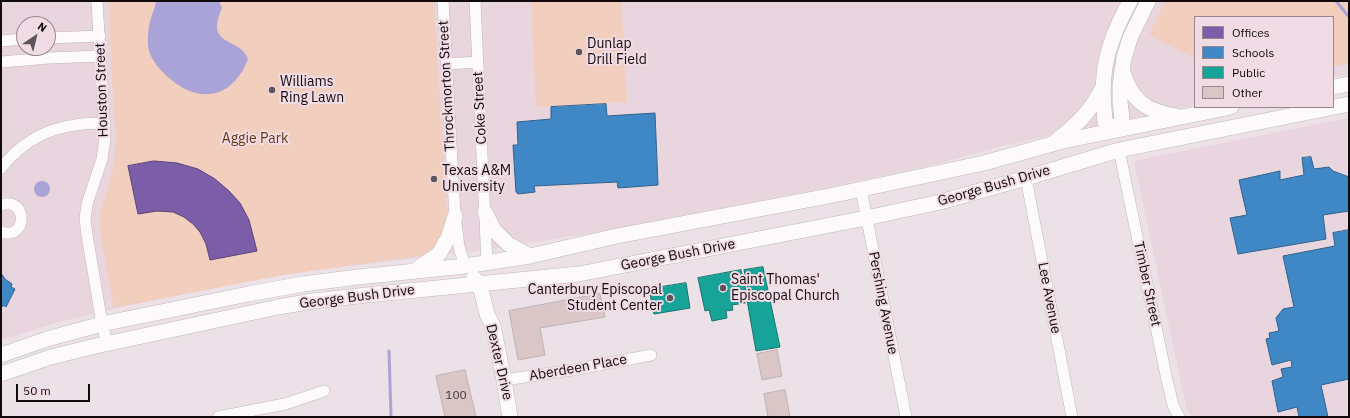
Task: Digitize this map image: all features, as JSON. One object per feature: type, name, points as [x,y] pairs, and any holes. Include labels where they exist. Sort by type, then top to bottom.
[{"type":"main road","points":[[1116,130],[1105,122],[1103,86],[1106,62],[1113,38],[1130,1]]},
{"type":"main road","points":[[1118,150],[1116,130],[1122,119],[1120,102],[1122,68],[1130,38],[1148,1]]},
{"type":"main road","points":[[1122,68],[1128,86],[1142,104],[1159,113],[1180,117]]},
{"type":"main road","points":[[1334,87],[1349,84]]},
{"type":"main road","points":[[1051,145],[1084,117],[1094,104],[1103,86]]},
{"type":"main road","name":"George Bush Drive","points":[[1334,107],[1349,104]]},
{"type":"main road","name":"George Bush Drive","points":[[1,354],[47,339],[102,324],[248,294],[303,284],[487,264],[530,256],[617,236],[861,189],[984,163],[1051,145],[1116,130],[1226,108]]},
{"type":"main road","name":"George Bush Drive","points":[[1,374],[51,357],[107,343],[314,301],[579,274],[866,218],[940,202],[1118,150],[1329,108]]},
{"type":"main road","points":[[485,212],[494,230],[508,244],[530,256]]},
{"type":"main road","points":[[414,272],[439,254],[448,238],[455,216]]},
{"type":"main road","points":[[480,285],[487,264]]},
{"type":"main road","points":[[465,266],[480,285]]},
{"type":"main road","name":"Dexter Drive","points":[[480,285],[486,314],[493,326],[510,417]]},
{"type":"street","name":"Houston Street","points":[[97,1],[105,138],[102,158],[89,197],[85,219],[102,324],[107,343]]},
{"type":"street","name":"Throckmorton Street","points":[[443,1],[455,216],[459,248],[465,266]]},
{"type":"street","name":"Coke Street","points":[[474,1],[487,264]]},
{"type":"street","points":[[56,38],[100,36]]},
{"type":"street","points":[[1,41],[16,40]]},
{"type":"street","points":[[1,62],[101,56]]},
{"type":"street","points":[[446,64],[478,62]]},
{"type":"street","points":[[1,168],[20,148],[45,133],[70,125],[105,123]]},
{"type":"street","name":"Timber Street","points":[[1118,150],[1168,387],[1173,405],[1179,417]]},
{"type":"street","name":"Lee Avenue","points":[[1026,178],[1072,417]]},
{"type":"street","name":"Pershing Avenue","points":[[861,189],[906,417]]},
{"type":"street","points":[[1,205],[8,204],[17,208],[20,212],[22,221],[20,226],[13,232],[1,232]]},
{"type":"street","name":"Aberdeen Place","points":[[504,380],[578,369],[651,355]]},
{"type":"street","points":[[218,417],[244,414],[285,404],[324,391]]},
{"type":"shaded area","name":"Texas A&M University","points":[[1,1],[1349,1],[1349,74],[1334,77],[1334,16],[1194,16],[1194,105],[1015,143],[920,168],[609,230],[492,249],[265,278],[126,306],[59,322],[1,340]]},
{"type":"shaded area","points":[[156,1],[219,1],[222,8],[217,30],[220,36],[238,47],[244,52],[248,59],[242,72],[234,82],[225,89],[214,93],[204,94],[192,92],[181,87],[157,66],[148,48],[149,26]]},
{"type":"shaded area","points":[[1349,118],[1349,417],[1193,417],[1187,411],[1134,161]]},
{"type":"shaded area","points":[[42,181],[48,183],[50,189],[48,195],[42,197],[36,195],[34,189],[36,183]]},
{"type":"green space","name":"Aggie Park","points":[[109,1],[434,1],[447,230],[434,254],[282,275],[114,308],[100,231],[100,213],[114,167],[116,136],[111,66]]},
{"type":"green space","name":"Dunlap Drill Field","points":[[531,1],[621,1],[627,102],[536,107]]},
{"type":"green space","points":[[1166,1],[1349,1],[1349,63],[1334,67],[1334,16],[1194,16],[1194,58],[1149,35]]},
{"type":"building: Offices","points":[[154,161],[177,163],[198,169],[215,179],[229,191],[240,203],[249,220],[257,251],[210,260],[206,244],[200,232],[184,217],[173,212],[157,211],[138,214],[128,166]]},
{"type":"building: Schools","points":[[606,104],[607,116],[655,113],[658,185],[618,188],[617,182],[534,186],[535,192],[518,194],[516,192],[513,145],[518,145],[517,122],[551,119],[551,107]]},
{"type":"building: Schools","points":[[1311,157],[1314,169],[1329,167],[1333,171],[1349,177],[1349,211],[1323,215],[1326,239],[1238,254],[1230,218],[1247,215],[1239,180],[1280,171],[1280,180],[1304,175],[1302,158]]},
{"type":"building: Schools","points":[[1349,230],[1349,379],[1321,385],[1328,417],[1299,417],[1297,407],[1278,412],[1272,381],[1283,377],[1281,369],[1292,367],[1291,360],[1272,365],[1266,339],[1270,338],[1269,333],[1279,331],[1276,318],[1283,309],[1294,307],[1283,256],[1335,246],[1333,233]]},
{"type":"building: Schools","points":[[1,273],[5,279],[12,284],[11,287],[15,289],[6,307],[3,305],[2,307],[1,306]]},
{"type":"building: Public","name":"Saint Thomas' Episcopal Church","points":[[763,267],[780,347],[756,351],[747,300],[750,300],[744,270]]},
{"type":"building: Public","name":"Saint Thomas' Episcopal Church","points":[[741,270],[748,299],[744,300],[745,303],[732,305],[733,310],[726,311],[727,318],[712,321],[709,310],[705,311],[698,278]]},
{"type":"building: Public","name":"Canterbury Episcopal Student Center","points":[[686,283],[690,308],[654,314],[649,289]]},
{"type":"building: Other","points":[[600,294],[605,317],[540,328],[545,355],[518,360],[509,311]]},
{"type":"building: Other","points":[[777,350],[782,376],[762,380],[757,354]]},
{"type":"building: Other","points":[[465,370],[476,417],[445,417],[436,376]]},
{"type":"building: Other","points":[[785,390],[790,417],[768,417],[764,394]]},
{"type":"waterway","points":[[1336,1],[1349,17]]},
{"type":"waterway","points":[[389,351],[391,417]]},
{"type":"place","name":"Dunlap Drill Field","points":[[579,52]]},
{"type":"place","name":"Williams Ring Lawn","points":[[272,90]]},
{"type":"place","name":"Texas A&M University","points":[[434,179]]},
{"type":"place","name":"Saint Thomas' Episcopal Church","points":[[723,288]]},
{"type":"place","name":"Canterbury Episcopal Student Center","points":[[670,298]]}]
